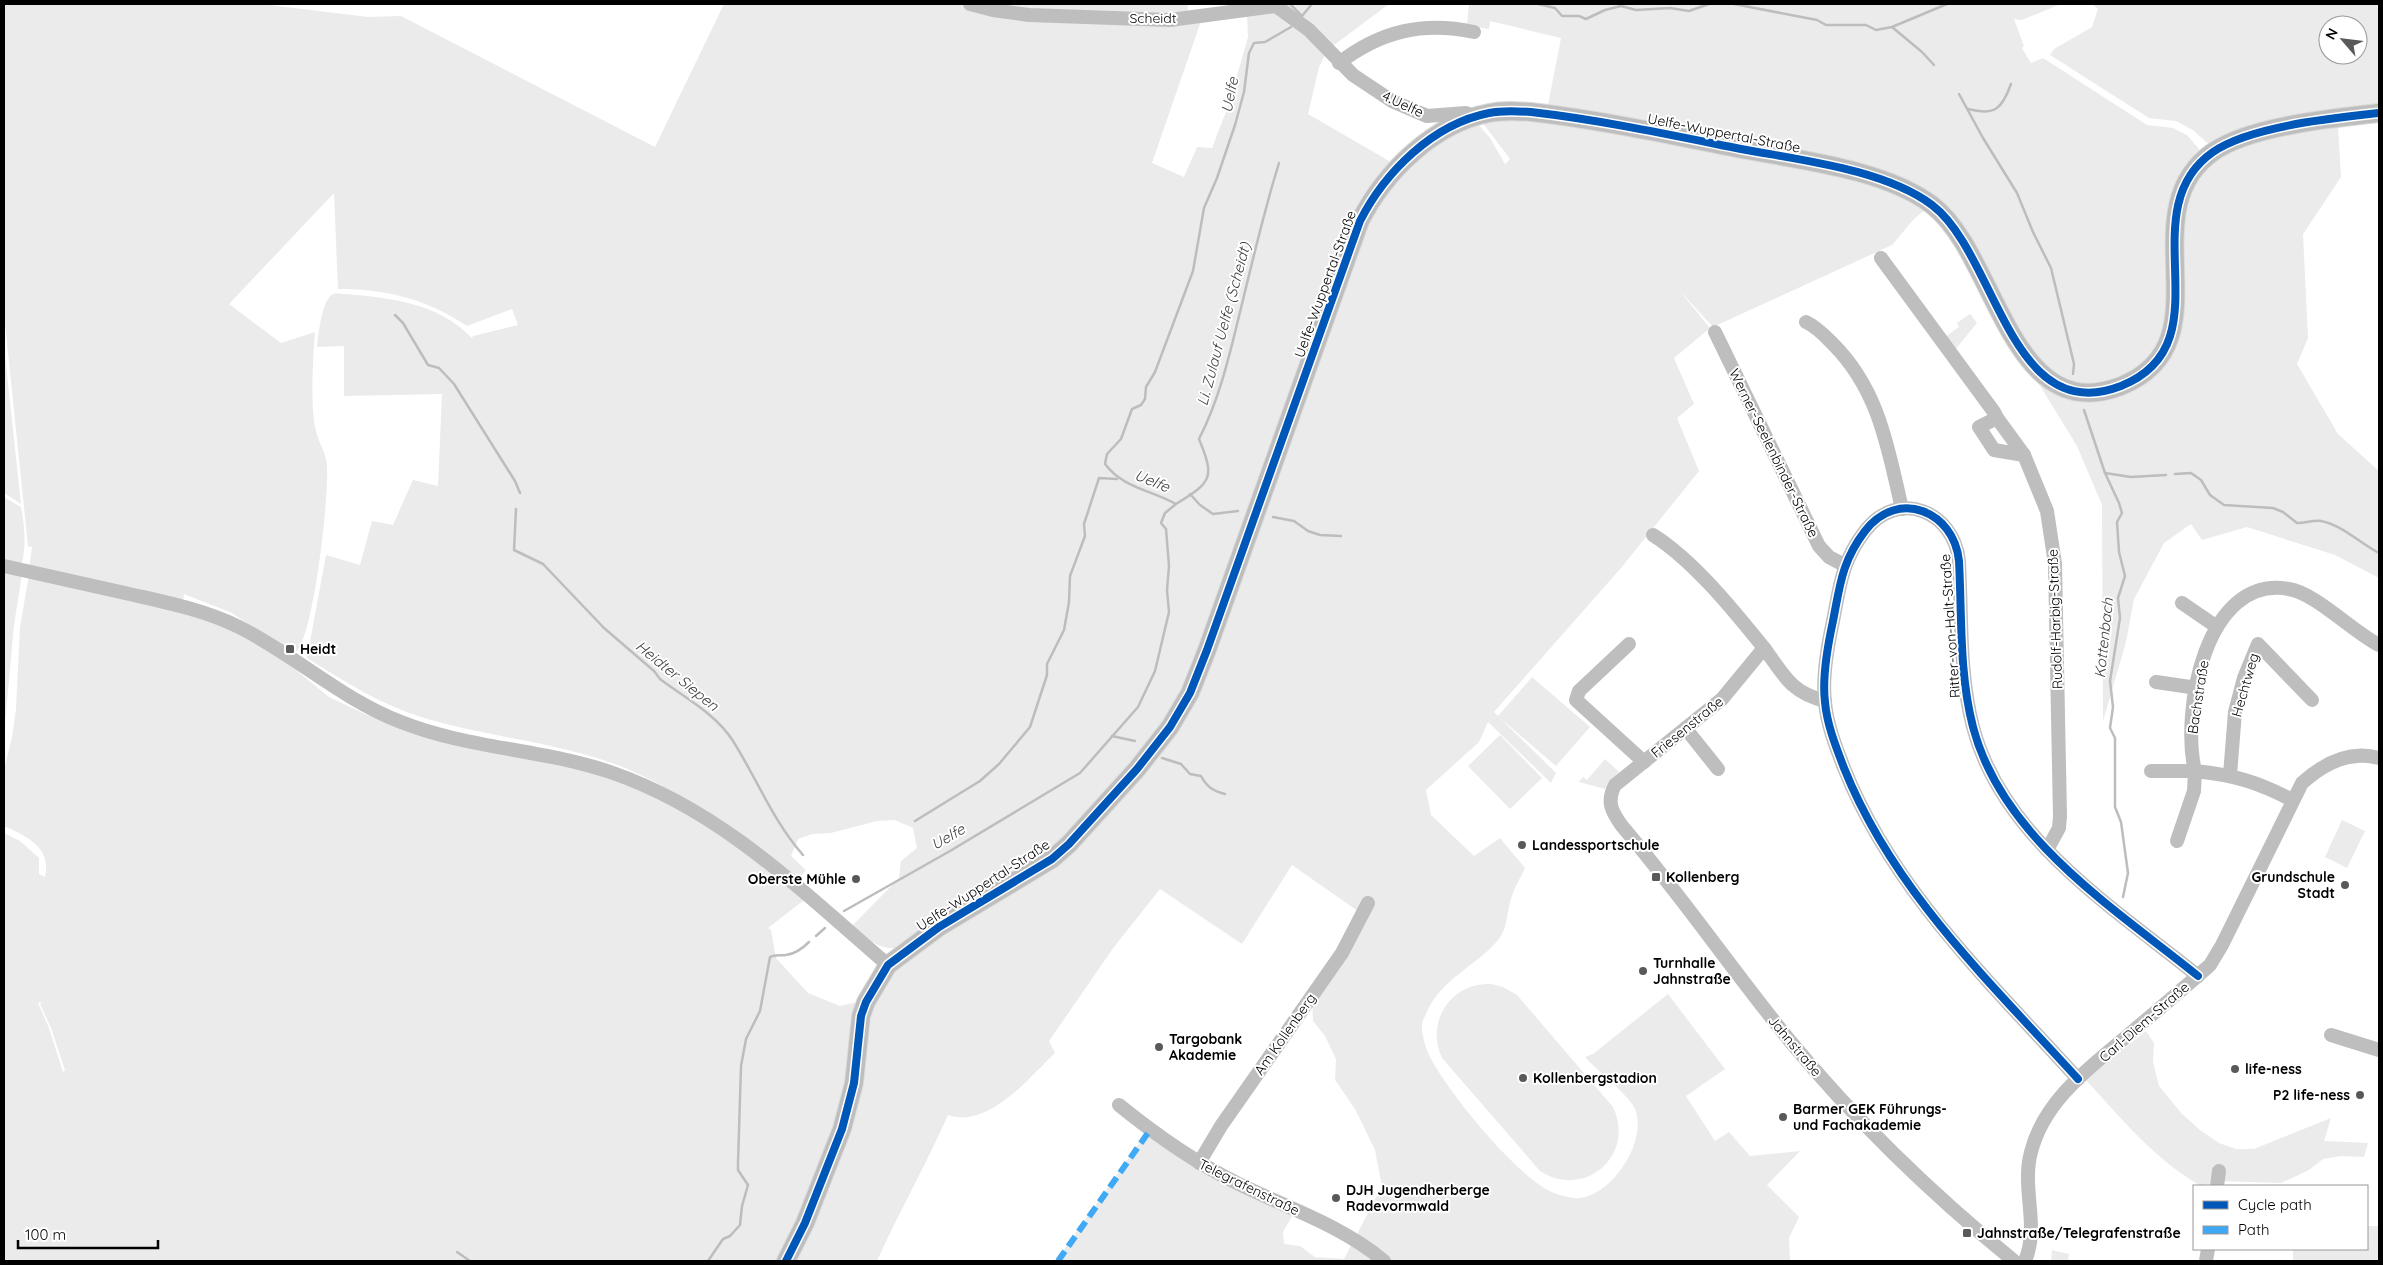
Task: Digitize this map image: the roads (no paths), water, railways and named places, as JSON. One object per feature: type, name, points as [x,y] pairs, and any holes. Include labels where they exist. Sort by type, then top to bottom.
[{"type":"main road","name":"Uelfe-Wuppertal-Straße","points":[[786,1261],[808,1216],[842,1129],[854,1083],[863,1009],[875,984],[888,965],[939,927],[1052,858],[1106,804],[1170,727],[1183,707],[1200,671],[1360,221],[1378,191],[1398,166],[1441,134],[1474,117],[1502,112],[1546,114],[1816,164],[1876,178],[1896,186],[1932,205],[1949,223],[1975,262],[2025,356],[2038,372],[2058,385],[2086,392],[2111,389],[2130,381],[2151,367],[2162,356],[2168,343],[2176,313],[2174,232],[2176,213],[2188,179],[2204,160],[2224,145],[2248,136],[2295,125],[2379,113]]},
{"type":"street","name":"Scheidt","points":[[970,4],[993,10],[1029,15],[1170,20],[1276,6]]},
{"type":"street","name":"4.Uelfe","points":[[1276,6],[1310,30],[1340,63],[1360,81],[1416,112],[1432,116],[1466,113],[1474,117]]},
{"type":"street","points":[[1340,63],[1368,44],[1406,30],[1420,27],[1474,32]]},
{"type":"street","points":[[1881,258],[1997,418],[1979,427],[1994,450],[2024,455]]},
{"type":"street","points":[[1806,322],[1822,333],[1860,376],[1881,422],[1891,452],[1902,509],[1881,517],[1868,528],[1844,565],[1832,626],[1825,701],[1833,740],[1856,798],[1892,860],[1945,932],[2078,1079]]},
{"type":"street","name":"Werner-Seelenbinder-Straße","points":[[1715,332],[1819,546],[1829,558],[1844,565]]},
{"type":"street","name":"Rudolf-Harbig-Straße","points":[[1997,418],[2024,455],[2047,511],[2055,564],[2060,816],[2059,828],[2054,841],[2047,850]]},
{"type":"street","name":"Ritter-von-Halt-Straße","points":[[1902,509],[1921,510],[1940,520],[1946,525],[1958,548],[1962,645],[1965,680],[1973,728],[1999,791],[2015,814],[2047,850],[2092,891],[2198,976]]},
{"type":"street","points":[[1654,535],[1687,562],[1764,648],[1792,687],[1814,698],[1825,701]]},
{"type":"street","points":[[4,566],[180,605],[211,615],[255,636],[344,695],[399,722],[444,736],[611,772],[668,795],[744,842],[888,965]]},
{"type":"street","name":"Bachstraße","points":[[2177,841],[2194,791],[2195,770],[2191,741],[2194,702],[2203,656],[2216,627],[2243,597],[2277,587],[2302,592],[2355,631],[2379,645]]},
{"type":"street","points":[[2182,603],[2216,627]]},
{"type":"street","points":[[1629,644],[1579,691],[1576,700],[1644,762]]},
{"type":"street","name":"Hechtweg","points":[[2230,774],[2236,712],[2244,678],[2258,644],[2312,700]]},
{"type":"street","name":"Friesenstraße","points":[[1610,802],[1615,785],[1722,699],[1764,648]]},
{"type":"street","points":[[2156,682],[2197,688]]},
{"type":"street","points":[[1686,729],[1718,769]]},
{"type":"street","name":"Carl-Diem-Straße","points":[[2025,1261],[2032,1230],[2027,1182],[2031,1152],[2046,1117],[2078,1079],[2210,965],[2222,945],[2302,783],[2329,763],[2365,756],[2379,758]]},
{"type":"street","points":[[2151,771],[2195,770],[2230,774],[2264,785],[2292,800]]},
{"type":"street","name":"Jahnstraße","points":[[1610,802],[1612,812],[1622,826],[1807,1061],[1883,1144],[1953,1210],[2014,1261]]},
{"type":"street","name":"Am Kollenberg","points":[[1199,1164],[1217,1132],[1342,953],[1368,903]]},
{"type":"street","points":[[2331,1035],[2379,1050]]},
{"type":"street","name":"Telegrafenstraße","points":[[1119,1105],[1150,1130],[1199,1164],[1279,1204],[1343,1232],[1362,1243],[1384,1261]]},
{"type":"street","points":[[2217,1185],[2219,1171]]},
{"type":"waterway","points":[[1290,4],[1302,16]]},
{"type":"waterway","name":"Uelfe","points":[[1302,16],[1312,4]]},
{"type":"waterway","name":"Uelfe","points":[[1538,4],[1555,8],[1562,16],[1579,16],[1586,19],[1605,10],[1621,6],[1636,10],[1670,8],[1689,11],[1709,4]]},
{"type":"waterway","name":"Uelfe","points":[[1734,4],[1817,20],[1826,25],[1866,25],[1876,30],[1892,27],[1947,4]]},
{"type":"waterway","name":"Uelfe","points":[[844,911],[950,851],[1080,773],[1138,707],[1155,671],[1169,612],[1167,590],[1169,566],[1166,529],[1161,523],[1165,513],[1176,504],[1129,484],[1120,478],[1105,464],[1107,454],[1121,439],[1132,409],[1141,405],[1145,399],[1146,387],[1155,372],[1193,271],[1204,208],[1217,178],[1235,125],[1244,92],[1249,53],[1254,43],[1265,42],[1291,27]]},
{"type":"waterway","points":[[1892,27],[1922,52],[1934,65]]},
{"type":"waterway","points":[[1968,109],[1985,112],[1996,109],[2001,105],[2011,84]]},
{"type":"waterway","points":[[1959,94],[1983,138],[2017,193],[2033,232],[2051,268],[2074,364],[2073,374]]},
{"type":"waterway","name":"Li. Zulauf Uelfe (Scheidt)","points":[[1176,504],[1197,490],[1207,478],[1207,463],[1199,439],[1213,408],[1224,375],[1279,163]]},
{"type":"waterway","name":"Heidter Siepen","points":[[395,315],[403,323],[428,365],[439,368],[454,384],[515,481],[520,493]]},
{"type":"waterway","name":"Kottenbach","points":[[2084,410],[2105,473],[2131,477],[2166,475]]},
{"type":"waterway","name":"Kottenbach","points":[[2105,473],[2122,513],[2117,522],[2119,552],[2125,576],[2118,598],[2120,618],[2110,681],[2113,707],[2110,728],[2115,738],[2115,807],[2121,822],[2128,873],[2123,897]]},
{"type":"waterway","points":[[2175,474],[2191,473],[2201,480],[2210,495],[2224,505],[2273,508],[2283,512],[2297,523],[2318,521],[2329,523],[2344,530],[2379,553]]},
{"type":"waterway","points":[[915,821],[980,781],[999,764],[1030,727],[1047,675],[1047,664],[1064,630],[1069,602],[1070,576],[1085,536],[1084,524],[1099,478],[1117,479]]},
{"type":"waterway","points":[[1190,494],[1200,505],[1213,514],[1238,511]]},
{"type":"waterway","name":"Heidter Siepen","points":[[516,509],[514,550],[543,564],[604,628],[654,671],[660,679],[699,707],[726,731],[742,755],[774,814],[803,855]]},
{"type":"waterway","points":[[1273,517],[1294,521],[1308,531],[1320,535],[1341,536]]},
{"type":"waterway","points":[[1112,736],[1135,741]]},
{"type":"waterway","points":[[1162,758],[1181,764],[1190,774],[1201,776],[1211,788],[1225,794]]},
{"type":"waterway","name":"Uelfe","points":[[816,936],[825,928]]},
{"type":"waterway","name":"Uelfe","points":[[708,1261],[723,1239],[730,1236],[740,1225],[742,1206],[748,1185],[738,1170],[741,1066],[746,1039],[760,1011],[770,957],[793,953],[809,942]]},
{"type":"waterway","points":[[457,1252],[470,1261]]},
{"type":"place","name":"Heidt","points":[[290,649]]},
{"type":"place","name":"Landessportschule","points":[[1522,845]]},
{"type":"place","name":"Kollenberg","points":[[1656,877]]},
{"type":"place","name":"Oberste Mühle","points":[[856,879]]},
{"type":"place","name":"Grundschule Stadt","points":[[2345,885]]},
{"type":"place","name":"Turnhalle Jahnstraße","points":[[1643,971]]},
{"type":"place","name":"Targobank Akademie","points":[[1159,1047]]},
{"type":"place","name":"life-ness","points":[[2235,1069]]},
{"type":"place","name":"Kollenbergstadion","points":[[1523,1078]]},
{"type":"place","name":"P2 life-ness","points":[[2360,1095]]},
{"type":"place","name":"Barmer GEK Führungs- und Fachakademie","points":[[1783,1117]]},
{"type":"place","name":"DJH Jugendherberge Radevormwald","points":[[1336,1198]]},
{"type":"place","name":"Jahnstraße/Telegrafenstraße","points":[[1967,1233]]}]
